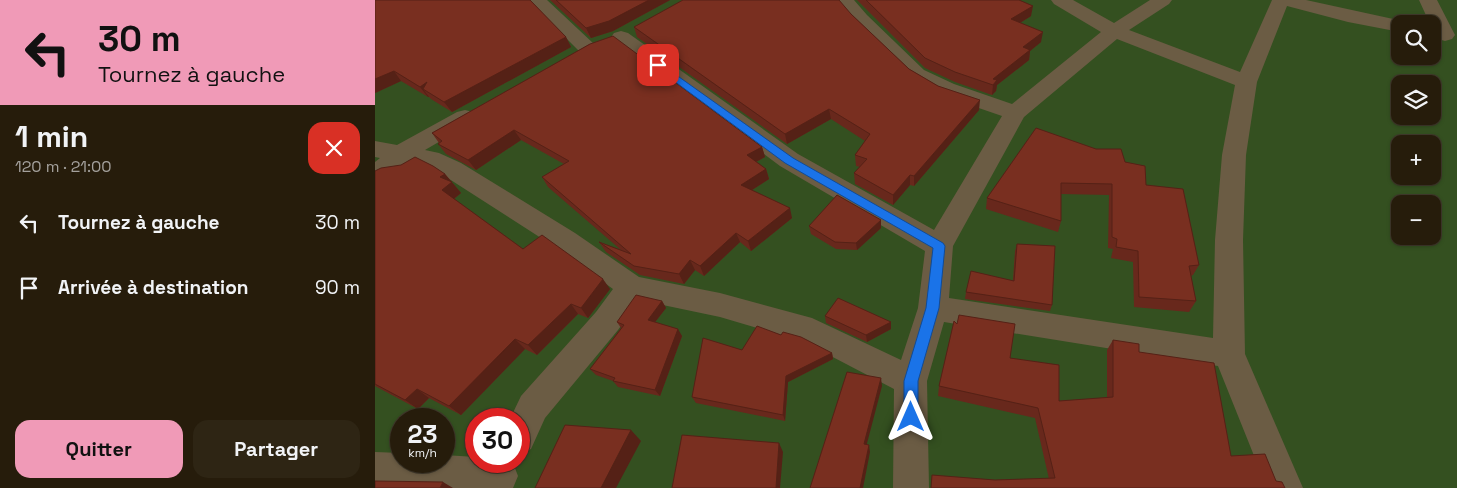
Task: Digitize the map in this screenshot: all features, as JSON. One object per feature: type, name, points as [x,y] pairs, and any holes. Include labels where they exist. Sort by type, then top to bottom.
[{"type":"street","points":[[537,0],[579,53],[629,32],[789,160],[939,246]]},
{"type":"street","points":[[844,0],[859,19],[917,74],[946,89],[1015,114]]},
{"type":"street","points":[[1059,0],[1114,31],[1246,82]]},
{"type":"street","points":[[911,488],[911,381],[933,308],[939,246],[1015,114],[1114,31],[1163,0]]},
{"type":"street","points":[[1285,488],[1229,354],[1230,221],[1234,155],[1246,82],[1283,0],[1391,24]]},
{"type":"street","points":[[1428,0],[1445,34]]},
{"type":"street","points":[[375,176],[388,152],[486,106]]},
{"type":"street","points":[[388,152],[430,160],[452,169],[565,240],[632,287],[719,305],[812,331],[911,381]]},
{"type":"street","points":[[530,413],[533,407],[607,321],[632,287]]},
{"type":"street","points":[[933,308],[1229,354]]},
{"type":"street","points":[[375,470],[501,475]]},
{"type":"green space","points":[[375,0],[1457,0],[1457,488],[375,488]]},
{"type":"building","points":[[375,0],[530,0],[566,37],[444,102],[423,89],[427,82],[420,87],[394,71],[375,79]]},
{"type":"building","points":[[556,0],[649,0],[609,21],[586,28]]},
{"type":"building","points":[[683,0],[839,0],[851,14],[909,69],[938,86],[980,100],[914,176],[910,175],[893,195],[854,173],[867,159],[855,155],[870,134],[829,109],[785,134],[634,27]]},
{"type":"building","points":[[866,0],[1019,0],[1033,6],[1011,19],[1043,32],[1023,47],[1030,50],[993,79],[997,80],[993,85],[955,72],[925,58]]},
{"type":"building","points":[[613,36],[762,147],[747,155],[766,169],[741,185],[790,208],[748,241],[736,233],[700,266],[690,260],[679,274],[634,266],[599,242],[631,254],[542,177],[569,161],[514,130],[468,160],[438,144],[442,141],[432,133],[590,44]]},
{"type":"building","points":[[1036,128],[1096,149],[1121,149],[1125,162],[1145,166],[1146,185],[1183,189],[1199,265],[1189,266],[1196,301],[1139,297],[1138,251],[1116,247],[1117,239],[1112,237],[1112,184],[1061,183],[1061,221],[987,198]]},
{"type":"building","points":[[415,157],[445,174],[440,177],[452,182],[442,190],[523,249],[542,235],[603,279],[581,308],[571,304],[528,345],[515,339],[449,406],[417,389],[405,400],[375,384],[375,171],[381,168],[401,165]]},
{"type":"building","points":[[837,195],[881,220],[856,243],[835,242],[809,226]]},
{"type":"building","points":[[1017,244],[1055,246],[1052,305],[966,292],[971,271],[1014,281]]},
{"type":"building","points":[[636,295],[662,301],[648,320],[678,329],[655,390],[613,381],[615,378],[590,369],[624,325],[617,322]]},
{"type":"building","points":[[838,298],[891,322],[866,335],[825,316]]},
{"type":"building","points":[[959,315],[1015,324],[1010,358],[1059,365],[1059,401],[1113,397],[1113,340],[1139,344],[1139,352],[1214,363],[1231,456],[1265,454],[1276,481],[1282,482],[1285,488],[931,488],[932,475],[995,480],[1055,478],[1038,408],[939,386],[954,321],[957,324]]},
{"type":"building","points":[[757,326],[781,335],[783,332],[801,337],[832,353],[786,376],[783,415],[692,397],[703,338],[742,350]]},
{"type":"building","points":[[847,372],[881,378],[864,444],[869,445],[860,488],[810,488]]},
{"type":"building","points":[[565,425],[631,430],[601,488],[535,488]]},
{"type":"building","points":[[682,435],[779,443],[776,488],[672,488]]},
{"type":"building","points":[[375,481],[443,482],[440,488],[375,488]]},
{"type":"route","points":[[658,65],[789,160],[939,246],[933,308],[911,381],[911,417]]}]
